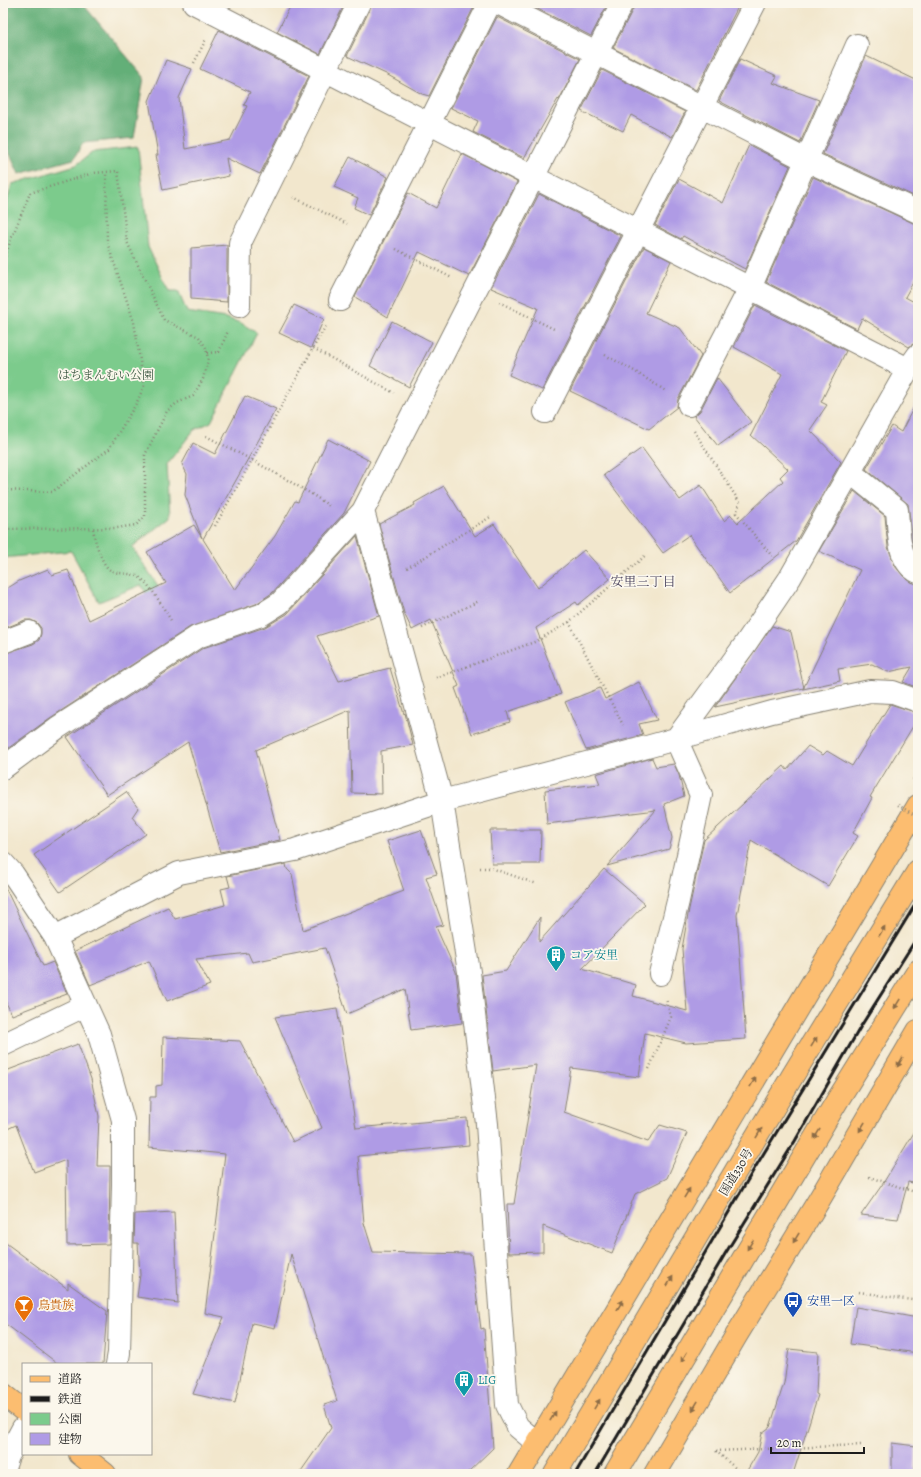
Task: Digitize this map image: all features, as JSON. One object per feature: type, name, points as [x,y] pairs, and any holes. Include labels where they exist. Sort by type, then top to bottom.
[{"type":"main road","points":[[519,1474],[619,1307],[908,805]]},
{"type":"main road","name":"国道330号","points":[[555,1474],[793,1075],[918,871]]},
{"type":"main road","points":[[615,1474],[837,1101],[918,971]]},
{"type":"main road","points":[[655,1474],[736,1336],[823,1194],[918,1031]]},
{"type":"main road","points":[[3,1394],[22,1409]]},
{"type":"main road","points":[[82,1455],[101,1465]]},
{"type":"street","points":[[194,3],[222,9],[326,70],[638,231],[750,288],[913,362],[790,578],[744,646],[676,739]]},
{"type":"street","points":[[239,306],[240,243],[359,3]]},
{"type":"street","points":[[340,300],[490,3]]},
{"type":"street","points":[[498,3],[806,160],[918,212]]},
{"type":"street","points":[[3,768],[57,728],[197,637],[261,615],[280,603],[358,517],[417,406],[622,3]]},
{"type":"street","points":[[545,412],[755,3]]},
{"type":"street","points":[[689,405],[750,288],[857,45]]},
{"type":"street","points":[[850,472],[897,510],[901,550],[912,569],[918,572]]},
{"type":"street","points":[[358,517],[382,582],[399,639],[442,801],[469,972],[487,1124],[507,1405],[518,1426],[536,1444]]},
{"type":"street","points":[[3,642],[29,632]]},
{"type":"street","points":[[55,937],[179,873],[295,850],[442,801],[636,750],[772,712],[870,691],[893,692],[918,701]]},
{"type":"street","points":[[660,974],[701,795],[676,739]]},
{"type":"street","points":[[3,863],[13,874],[55,937],[99,1034],[123,1120],[119,1353],[117,1363]]},
{"type":"street","points":[[3,1045],[86,1005]]},
{"type":"street","points":[[3,1471],[8,1456],[22,1430]]},
{"type":"path","points":[[3,264],[10,242],[30,193],[93,173],[118,171],[127,242],[164,320],[199,336],[206,348],[208,360],[203,379],[193,396],[177,403],[167,411],[144,455],[145,517],[136,525],[117,528],[93,529],[3,529]]},
{"type":"path","points":[[3,490],[52,492],[109,449],[137,402],[144,386],[134,322],[108,242],[106,172]]},
{"type":"path","points":[[206,353],[219,352],[230,327]]},
{"type":"path","points":[[215,526],[313,348],[417,406]]},
{"type":"path","points":[[206,436],[310,493],[358,517]]},
{"type":"path","points":[[382,582],[492,516]]},
{"type":"path","points":[[93,529],[95,541],[105,564],[113,572],[138,576],[149,587],[187,644]]},
{"type":"path","points":[[411,688],[538,641],[569,622],[646,555]]},
{"type":"path","points":[[399,639],[479,601]]},
{"type":"path","points":[[569,622],[636,750]]},
{"type":"path","points":[[908,805],[918,817]]},
{"type":"path","points":[[452,867],[491,868],[537,884]]},
{"type":"path","points":[[649,1069],[671,1017],[660,974]]},
{"type":"path","points":[[869,1177],[918,1193]]},
{"type":"path","points":[[859,1292],[918,1300]]},
{"type":"path","points":[[742,1474],[716,1451],[862,1445]]},
{"type":"green space","points":[[3,3],[82,3],[144,77],[134,138],[83,143],[74,159],[19,174],[3,139]]},
{"type":"green space","name":"はちまんむい公園","points":[[138,147],[148,247],[169,291],[178,291],[187,312],[226,318],[241,323],[257,333],[211,422],[194,430],[167,464],[170,517],[132,547],[181,620],[168,629],[141,585],[99,602],[71,551],[3,558],[3,215],[12,184],[76,165],[93,152]]},
{"type":"building","points":[[292,3],[345,3],[320,54],[277,32]]},
{"type":"building","points":[[371,3],[476,3],[429,96],[422,94],[386,74],[347,56],[370,9]]},
{"type":"building","points":[[526,3],[608,3],[591,36]]},
{"type":"building","points":[[634,3],[740,3],[696,90],[613,48],[633,9]]},
{"type":"building","points":[[497,17],[580,59],[559,100],[558,99],[524,158],[473,132],[478,121],[451,108]]},
{"type":"building","points":[[219,30],[309,76],[260,174],[226,158],[229,176],[163,190],[156,155],[158,155],[149,101],[166,60],[192,69],[179,98],[185,149],[230,140],[247,106],[244,105],[250,92],[200,69]]},
{"type":"building","points":[[866,56],[918,81],[918,198],[823,154]]},
{"type":"building","points":[[740,59],[777,76],[773,83],[819,100],[800,143],[719,101]]},
{"type":"building","points":[[602,70],[685,112],[672,137],[631,115],[623,131],[581,111]]},
{"type":"building","points":[[749,145],[790,166],[745,269],[683,236],[681,239],[655,225],[679,179],[723,203]]},
{"type":"building","points":[[462,154],[517,182],[469,276],[419,252],[388,317],[355,297],[408,193],[436,208]]},
{"type":"building","points":[[350,157],[388,177],[369,215],[354,208],[358,198],[334,187]]},
{"type":"building","points":[[813,177],[918,224],[918,273],[905,297],[918,304],[918,343],[909,347],[862,318],[857,329],[766,282]]},
{"type":"building","points":[[539,194],[621,236],[542,390],[509,375],[538,308],[491,288]]},
{"type":"building","points":[[227,245],[227,302],[191,299],[191,248]]},
{"type":"building","points":[[644,247],[671,261],[646,313],[680,328],[701,356],[678,399],[677,407],[649,429],[570,391]]},
{"type":"building","points":[[294,305],[324,319],[311,348],[279,333]]},
{"type":"building","points":[[755,305],[846,351],[821,402],[827,405],[810,430],[841,462],[796,541],[730,593],[689,535],[663,553],[604,475],[642,448],[680,500],[701,485],[724,521],[731,515],[738,523],[783,481],[780,477],[788,469],[751,435],[782,374],[734,347]]},
{"type":"building","points":[[392,321],[432,342],[409,387],[370,366]]},
{"type":"building","points":[[717,378],[751,422],[718,446],[694,416],[700,411]]},
{"type":"building","points":[[245,396],[276,409],[203,539],[235,590],[275,536],[295,501],[298,502],[328,439],[370,461],[344,513],[272,593],[256,604],[190,627],[50,718],[3,752],[3,654],[33,644],[39,640],[41,628],[37,623],[31,620],[25,620],[3,629],[3,591],[19,581],[48,569],[52,575],[68,570],[89,620],[166,583],[147,552],[194,525],[202,538],[185,495],[187,474],[182,464],[193,443],[215,454]]},
{"type":"building","points":[[918,399],[918,556],[913,542],[908,504],[866,469],[892,426],[901,432]]},
{"type":"building","points":[[444,486],[475,536],[494,524],[538,588],[584,550],[610,579],[578,605],[576,602],[536,628],[561,694],[507,712],[510,722],[472,734],[455,688],[459,686],[431,620],[412,630],[404,613],[379,524],[415,505],[414,503]]},
{"type":"building","points":[[854,491],[885,516],[888,547],[895,566],[904,577],[911,582],[918,584],[918,688],[903,682],[912,667],[888,672],[872,664],[838,669],[840,681],[803,689],[860,570],[819,551]]},
{"type":"building","points":[[357,536],[379,616],[317,636],[339,681],[390,668],[404,714],[405,713],[413,745],[381,751],[382,794],[352,793],[350,710],[256,750],[280,840],[220,852],[188,742],[107,795],[67,737],[203,648],[265,627],[287,614]]},
{"type":"building","points":[[772,626],[791,632],[804,688],[715,707]]},
{"type":"building","points":[[639,682],[657,720],[639,724],[643,735],[586,750],[565,702],[600,688],[605,699]]},
{"type":"building","points":[[890,704],[918,713],[918,718],[870,797],[872,798],[853,833],[858,836],[828,886],[751,840],[737,915],[746,1039],[686,1043],[645,1033],[639,1077],[571,1068],[564,1112],[648,1142],[660,1125],[687,1133],[667,1178],[635,1194],[612,1253],[543,1226],[543,1252],[509,1253],[507,1204],[514,1204],[536,1065],[493,1071],[482,975],[506,971],[540,917],[539,942],[604,869],[645,904],[582,969],[636,985],[633,996],[687,1011],[682,949],[704,840],[784,766],[787,770],[808,746],[823,755],[827,751],[852,766]]},
{"type":"building","points":[[652,758],[656,767],[674,764],[679,775],[684,796],[664,804],[672,838],[669,849],[607,866],[656,810],[547,824],[545,790],[600,784],[596,774]]},
{"type":"building","points":[[126,792],[138,808],[132,817],[146,834],[60,892],[34,855]]},
{"type":"building","points":[[421,830],[437,874],[426,877],[443,925],[436,927],[456,972],[462,1023],[411,1030],[405,989],[347,1014],[325,948],[252,962],[248,953],[196,959],[210,985],[167,1001],[149,961],[90,985],[75,951],[168,907],[175,919],[225,905],[221,889],[230,887],[227,876],[286,864],[287,869],[292,874],[303,930],[404,891],[387,841]]},
{"type":"building","points":[[490,830],[541,830],[540,864],[492,864]]},
{"type":"building","points":[[3,883],[43,966],[53,962],[67,994],[12,1015],[3,996]]},
{"type":"building","points":[[337,1008],[356,1128],[467,1118],[469,1145],[358,1156],[364,1223],[373,1252],[471,1254],[481,1329],[484,1328],[493,1448],[466,1474],[299,1474],[331,1428],[324,1405],[337,1401],[291,1254],[275,1328],[252,1323],[235,1403],[193,1394],[224,1317],[205,1313],[225,1154],[149,1147],[150,1097],[156,1097],[156,1086],[162,1085],[163,1037],[240,1041],[293,1142],[322,1128],[275,1017]]},
{"type":"building","points":[[78,1044],[91,1079],[99,1116],[97,1166],[110,1166],[109,1244],[67,1245],[66,1160],[34,1172],[16,1125],[3,1131],[3,1072]]},
{"type":"building","points":[[918,1126],[918,1184],[908,1182],[898,1219],[861,1215],[882,1185]]},
{"type":"building","points":[[174,1212],[178,1303],[137,1297],[140,1275],[138,1243],[134,1243],[135,1214]]},
{"type":"building","points":[[3,1241],[68,1289],[68,1283],[107,1311],[103,1363],[57,1363],[3,1322]]},
{"type":"building","points":[[856,1307],[918,1318],[918,1353],[850,1344]]},
{"type":"building","points":[[789,1349],[818,1352],[816,1394],[818,1395],[793,1474],[745,1474],[758,1452],[762,1433],[770,1427],[784,1383]]},
{"type":"building","points":[[892,1443],[916,1446],[915,1474],[892,1474]]},
{"type":"railway","points":[[575,1474],[753,1171],[918,900]]},
{"type":"railway","points":[[595,1474],[725,1254],[795,1141],[861,1026],[918,936]]},
{"type":"place","name":"コア安里","points":[[556,972]]},
{"type":"place","name":"安里一区","points":[[793,1318]]},
{"type":"place","name":"鳥貴族","points":[[24,1322]]},
{"type":"place","name":"LIG","points":[[464,1397]]},
{"type":"district","name":"安里三丁目","points":[[643,581]]}]
